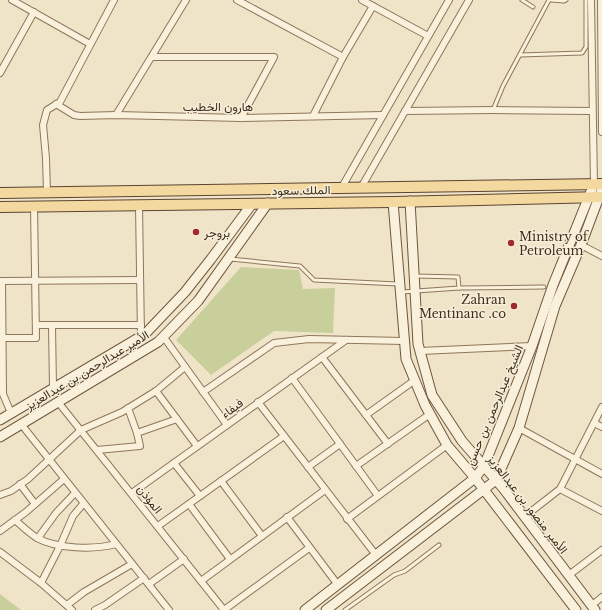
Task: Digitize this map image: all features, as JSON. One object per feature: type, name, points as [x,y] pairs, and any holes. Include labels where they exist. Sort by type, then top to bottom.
[{"type":"main road","name":"الملك سعود","points":[[0,193],[362,186],[600,190]]},
{"type":"main road","name":"الملك سعود","points":[[0,207],[410,202],[588,197],[600,190]]},
{"type":"street","points":[[12,0],[90,44]]},
{"type":"street","points":[[47,192],[43,125],[47,110],[60,102],[114,0]]},
{"type":"street","points":[[116,115],[186,0]]},
{"type":"street","points":[[237,0],[343,57]]},
{"type":"street","points":[[362,0],[428,36]]},
{"type":"street","points":[[342,187],[449,0]]},
{"type":"street","points":[[362,186],[468,0]]},
{"type":"street","points":[[590,0],[592,111],[600,190]]},
{"type":"street","points":[[600,0],[602,132]]},
{"type":"street","points":[[313,116],[343,57],[373,6]]},
{"type":"street","points":[[0,73],[34,12]]},
{"type":"street","points":[[152,57],[274,57],[241,118]]},
{"type":"street","name":"هارون الخطيب","points":[[56,104],[74,115],[80,116],[116,115],[241,118],[383,115]]},
{"type":"street","points":[[405,111],[592,111]]},
{"type":"street","name":"الشيخ عبدالرحمن بن حسن","points":[[496,480],[519,428],[556,306],[581,245],[600,190]]},
{"type":"street","name":"الشيخ عبدالرحمن بن حسن","points":[[306,610],[475,478],[484,466],[532,346],[553,285],[588,197]]},
{"type":"street","points":[[393,202],[406,359],[425,405],[447,445],[475,478],[576,610]]},
{"type":"street","name":"الأمير منصور بن عبدالعزيز","points":[[410,202],[418,344],[432,395],[462,441],[496,480],[594,607]]},
{"type":"street","name":"الأمير عبدالرحمن بن عبدالعزيز","points":[[0,437],[158,342],[198,301],[268,203]]},
{"type":"street","name":"الأمير عبدالرحمن بن عبدالعزيز","points":[[0,420],[142,337],[185,292],[252,204]]},
{"type":"street","points":[[139,205],[142,337]]},
{"type":"street","points":[[1,338],[36,338],[34,206]]},
{"type":"street","points":[[237,224],[241,222],[246,224],[248,231]]},
{"type":"street","points":[[581,245],[602,256]]},
{"type":"street","points":[[11,413],[3,394],[1,281],[140,280]]},
{"type":"street","points":[[36,325],[141,325]]},
{"type":"street","points":[[52,325],[53,388]]},
{"type":"street","points":[[163,336],[227,425]]},
{"type":"street","points":[[203,392],[274,343],[309,339],[404,341]]},
{"type":"street","name":"فيفاء","points":[[132,493],[346,340]]},
{"type":"street","points":[[420,351],[532,346]]},
{"type":"street","points":[[322,357],[388,444]]},
{"type":"street","points":[[94,364],[100,376]]},
{"type":"street","points":[[0,495],[11,491],[28,479],[80,430],[128,408],[156,391],[185,367]]},
{"type":"street","points":[[292,378],[378,496]]},
{"type":"street","points":[[366,415],[414,380]]},
{"type":"street","points":[[156,391],[197,446]]},
{"type":"street","name":"المؤذن","points":[[58,402],[224,610]]},
{"type":"street","points":[[258,402],[376,555]]},
{"type":"street","points":[[524,517],[560,489],[602,407]]},
{"type":"street","points":[[97,450],[140,446],[128,408]]},
{"type":"street","points":[[356,466],[430,414]]},
{"type":"street","points":[[137,433],[177,419]]},
{"type":"street","points":[[594,423],[602,427]]},
{"type":"street","points":[[21,424],[83,504],[169,610]]},
{"type":"street","points":[[519,428],[602,474]]},
{"type":"street","points":[[158,526],[284,436]]},
{"type":"street","points":[[308,467],[340,444]]},
{"type":"street","points":[[347,519],[447,445]]},
{"type":"street","points":[[174,463],[200,496]]},
{"type":"street","points":[[1,529],[15,520],[64,479]]},
{"type":"street","points":[[326,610],[496,480]]},
{"type":"street","points":[[221,481],[262,536]]},
{"type":"street","points":[[20,484],[35,504]]},
{"type":"street","points":[[560,489],[602,511]]},
{"type":"street","points":[[201,581],[325,490]]},
{"type":"street","points":[[38,538],[56,513],[75,493]]},
{"type":"street","points":[[41,583],[60,546],[72,516],[83,504]]},
{"type":"street","points":[[189,504],[230,559]]},
{"type":"street","points":[[287,517],[338,585]]},
{"type":"street","points":[[15,520],[38,538],[60,546],[103,547],[116,544]]},
{"type":"street","points":[[224,610],[310,548]]},
{"type":"street","points":[[569,575],[602,550]]},
{"type":"street","points":[[0,552],[41,583],[70,608],[84,592],[132,564]]},
{"type":"street","points":[[149,584],[184,559]]},
{"type":"street","points":[[95,610],[106,605],[144,578]]},
{"type":"street","points":[[594,607],[602,597]]},
{"type":"lane","points":[[522,0],[533,7]]},
{"type":"lane","points":[[493,110],[499,93],[550,0],[566,0]]},
{"type":"lane","points":[[520,55],[582,53],[586,47],[586,0]]},
{"type":"lane","points":[[228,259],[300,266],[314,280],[400,288],[415,291],[459,288],[544,288]]},
{"type":"lane","points":[[414,276],[458,277],[459,288]]},
{"type":"lane","points":[[345,610],[394,575],[405,571],[439,545]]},
{"type":"green space","points":[[241,267],[299,270],[303,289],[335,288],[333,333],[274,331],[211,375],[176,340]]},
{"type":"green space","points":[[0,594],[21,610],[0,610]]},
{"type":"place","name":"بروجر","points":[[196,232]]},
{"type":"place","name":"Ministry of Petroleum","points":[[511,243]]},
{"type":"place","name":"Zahran Mentinanc .co","points":[[514,306]]}]
